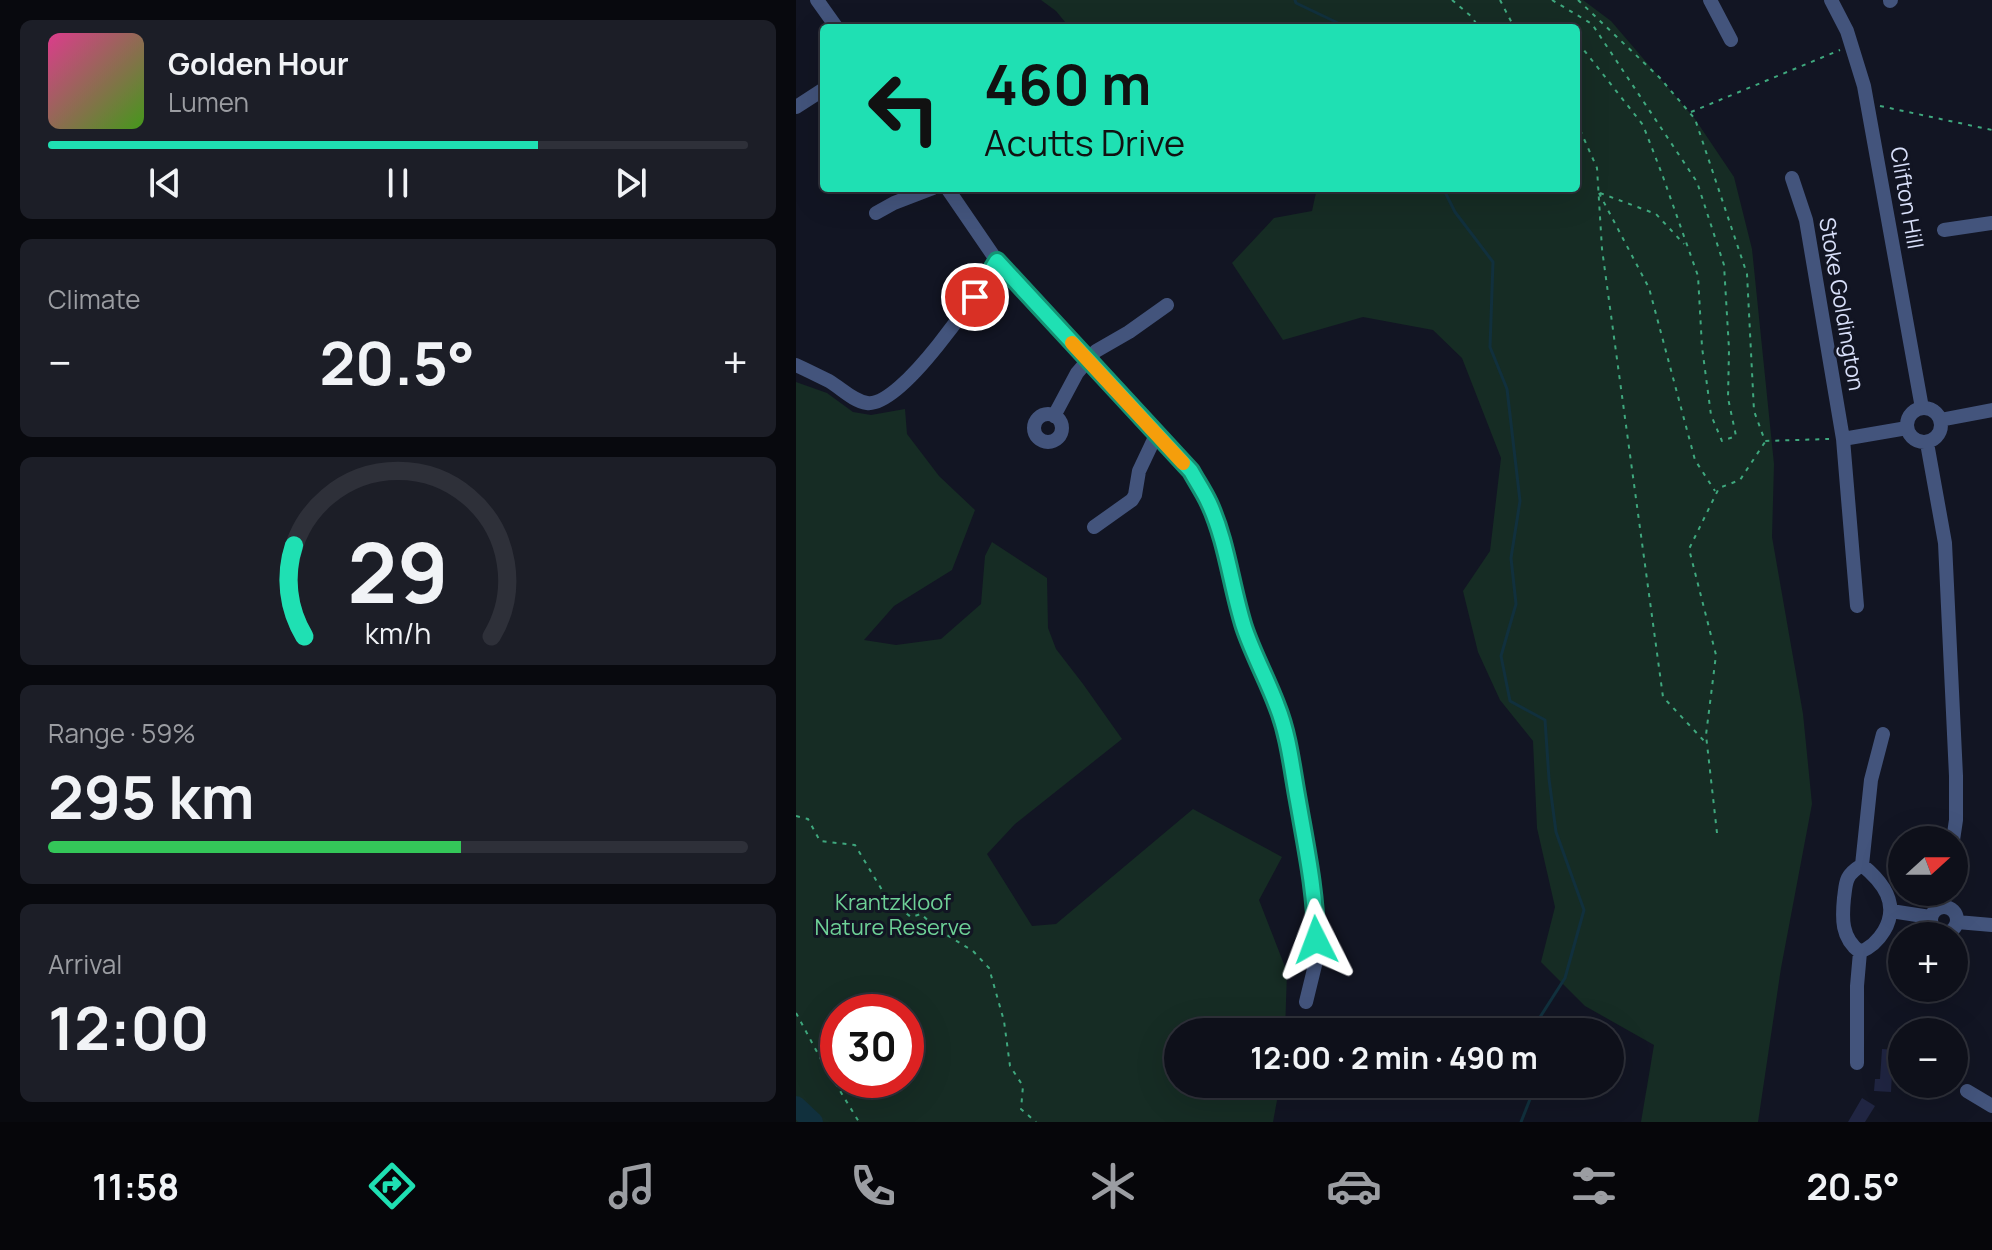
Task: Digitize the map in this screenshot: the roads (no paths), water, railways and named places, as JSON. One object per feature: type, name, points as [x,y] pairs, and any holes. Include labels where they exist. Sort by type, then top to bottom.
[{"type":"street","points":[[817,0],[834,24]]},
{"type":"street","points":[[1710,0],[1731,40]]},
{"type":"street","name":"Clifton Hill","points":[[1831,0],[1852,45],[1867,103],[1922,408]]},
{"type":"street","points":[[796,107],[820,92]]},
{"type":"street","name":"Stoke Goldington","points":[[1792,178],[1806,220],[1843,439],[1857,606]]},
{"type":"street","points":[[876,213],[923,192]]},
{"type":"street","points":[[950,192],[997,261],[1191,471],[1209,504],[1243,624],[1277,707],[1289,747],[1316,920],[1316,961],[1306,1002]]},
{"type":"street","points":[[1944,230],[1992,223]]},
{"type":"street","points":[[796,365],[864,403],[877,403],[907,382],[975,297],[997,261]]},
{"type":"street","points":[[1054,416],[1088,358],[1167,305]]},
{"type":"street","points":[[1922,408],[1933,411],[1941,426],[1937,437],[1927,443],[1916,441],[1907,428],[1912,413],[1922,408]]},
{"type":"street","points":[[1940,420],[1992,410]]},
{"type":"street","points":[[1843,439],[1907,428]]},
{"type":"street","points":[[1094,527],[1132,500],[1139,471],[1157,433]]},
{"type":"street","points":[[1927,443],[1945,543],[1956,776],[1955,826]]},
{"type":"street","points":[[1860,952],[1852,946],[1843,918],[1848,877],[1862,865],[1871,780],[1883,734]]},
{"type":"street","points":[[1860,952],[1877,941],[1890,919],[1891,911],[1884,888],[1862,865]]},
{"type":"street","points":[[1930,917],[1939,906]]},
{"type":"street","points":[[1951,906],[1957,922]]},
{"type":"street","points":[[1891,911],[1930,917]]},
{"type":"street","points":[[1930,917],[1931,922]]},
{"type":"street","points":[[1968,923],[1992,925]]},
{"type":"street","points":[[1857,1063],[1860,952]]},
{"type":"street","points":[[1968,1092],[1992,1106]]},
{"type":"waterway","points":[[1295,0],[1340,24]]},
{"type":"waterway","points":[[1445,192],[1455,212],[1493,262],[1490,347],[1507,389],[1520,501],[1511,558],[1516,604],[1501,656],[1510,701],[1545,720],[1556,832],[1584,910],[1565,978],[1539,1018]]},
{"type":"waterway","points":[[1521,1122],[1530,1098]]},
{"type":"waterway","points":[[796,1106],[813,1122]]},
{"type":"park label","name":"Krantzkloof Nature Reserve","points":[[893,914]]}]
